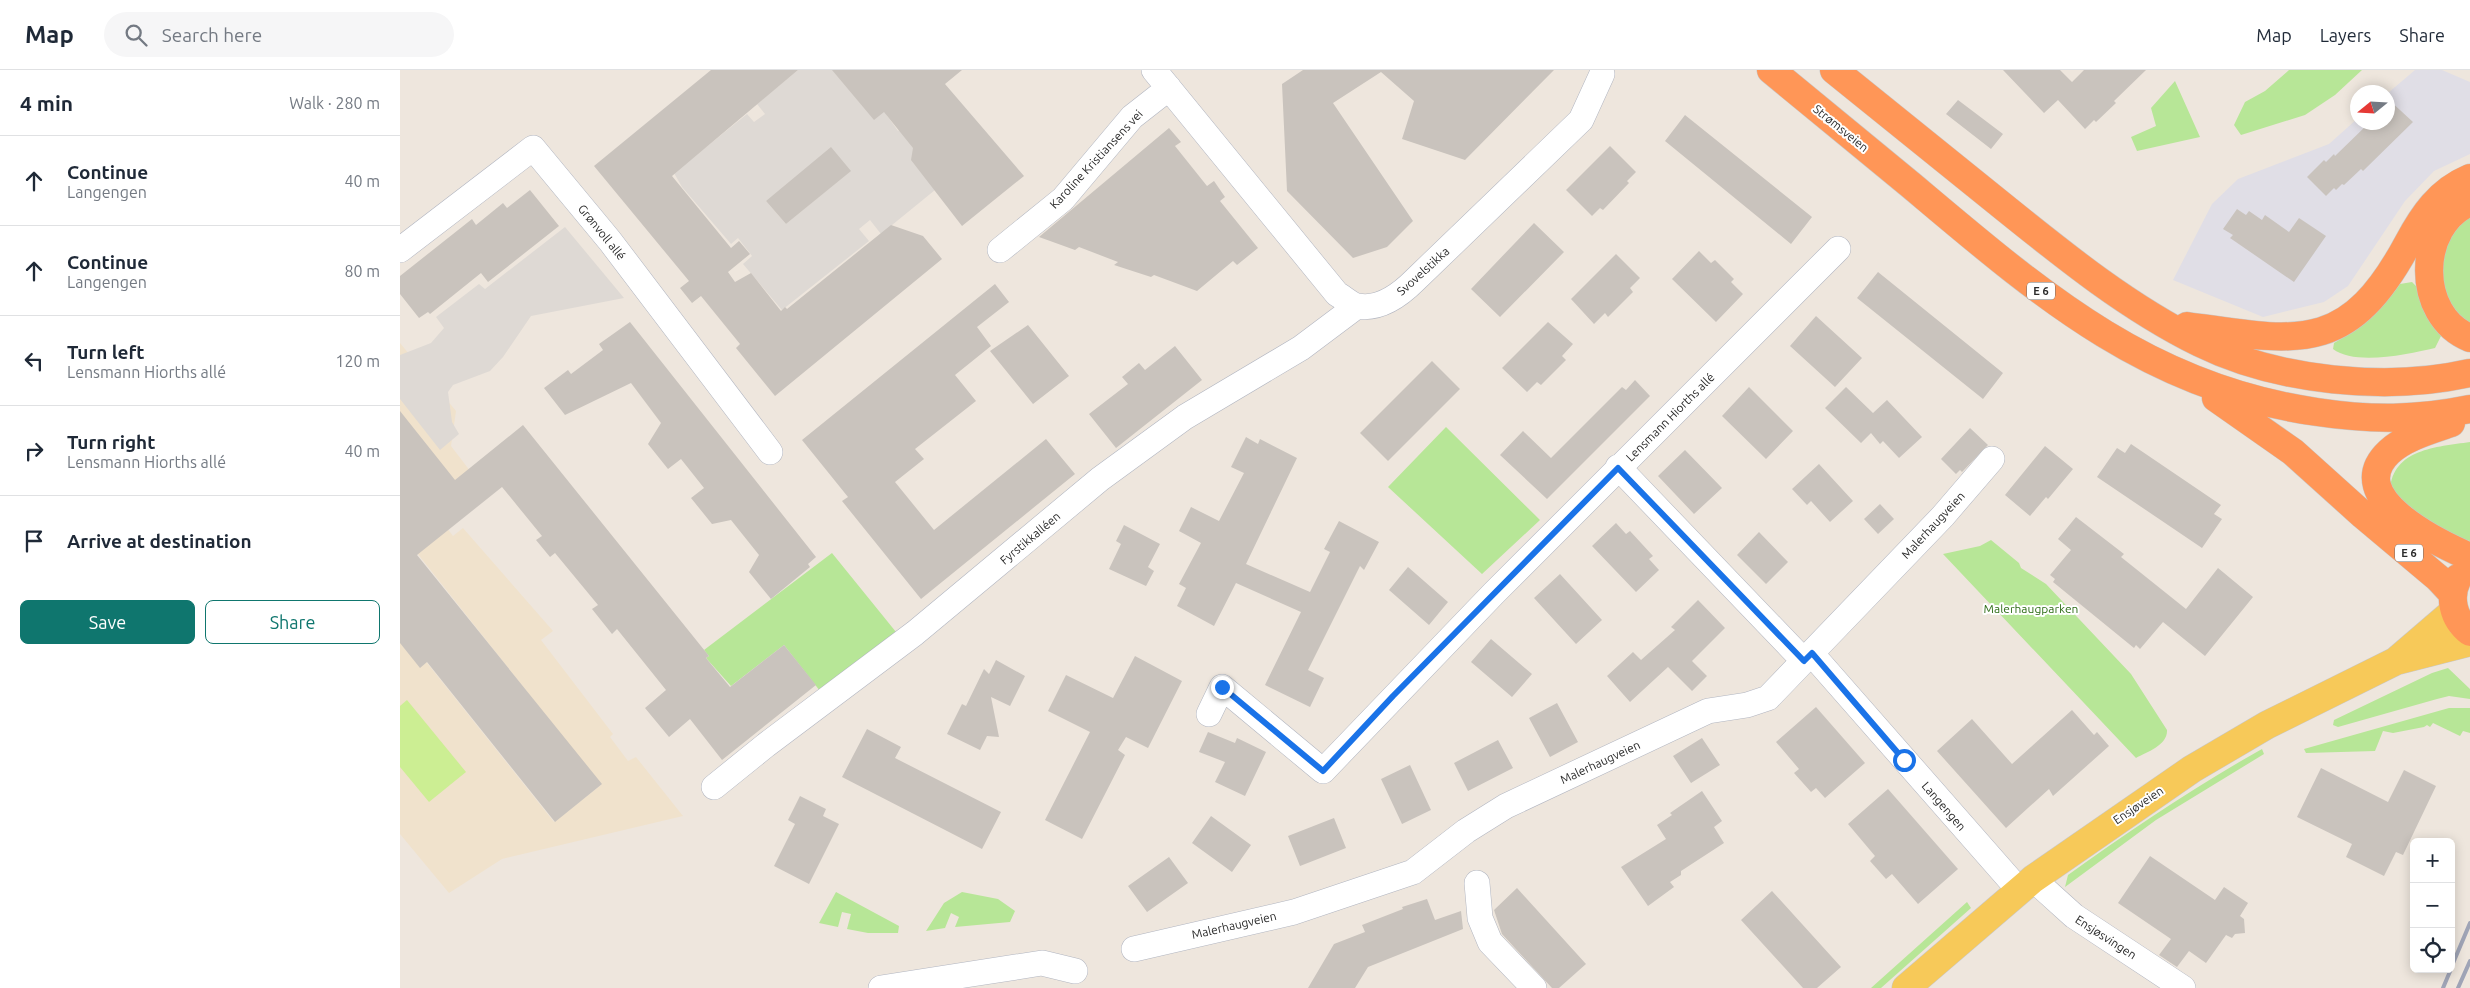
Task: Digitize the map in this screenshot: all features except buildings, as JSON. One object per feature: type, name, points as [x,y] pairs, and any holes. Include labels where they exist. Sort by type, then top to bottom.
[{"type":"highway","name":"Strømsveien","points":[[1771,70],[2005,265],[2081,320],[2136,353],[2184,376]]},
{"type":"highway","points":[[1834,70],[2102,284],[2161,322],[2202,344],[2250,362],[2344,381],[2430,381],[2470,373]]},
{"type":"highway","points":[[2161,322],[2278,338],[2311,334],[2334,327],[2358,312],[2380,290],[2430,207],[2448,190],[2470,178]]},
{"type":"highway","points":[[2470,202],[2456,211],[2440,231],[2431,253],[2429,276],[2432,293],[2442,314],[2457,331],[2470,338]]},
{"type":"highway","name":"E 6","points":[[2184,376],[2241,397],[2291,408],[2348,416],[2405,419],[2470,410]]},
{"type":"highway","name":"E 6","points":[[2184,376],[2248,418],[2293,452],[2438,578],[2459,612]]},
{"type":"highway","name":"E 6","points":[[2470,416],[2429,431],[2396,447],[2383,459],[2377,476],[2378,489],[2382,499],[2394,512],[2428,535],[2470,557]]},
{"type":"highway","points":[[2459,612],[2460,574],[2470,564]]},
{"type":"main road","name":"Ensjøveien","points":[[1906,988],[2026,884],[2192,769],[2267,725],[2396,661],[2459,612]]},
{"type":"main road","name":"Ensjøveien","points":[[2396,661],[2470,642]]},
{"type":"street","name":"Svovelstikka","points":[[1357,306],[1379,304],[1399,295],[1415,280],[1581,120],[1602,74]]},
{"type":"street","points":[[1162,79],[1337,294],[1357,306]]},
{"type":"street","name":"Karoline Kristiansens vei","points":[[1000,250],[1063,199],[1162,79]]},
{"type":"street","name":"Grønvoll allé","points":[[400,250],[533,148],[610,241],[770,452]]},
{"type":"street","name":"Lensmann Hiorths allé","points":[[1209,714],[1222,687],[1323,771],[1406,682],[1838,250]]},
{"type":"street","name":"Fyrstikkalléen","points":[[714,787],[766,745],[915,633],[1100,479],[1186,417],[1301,348],[1357,306]]},
{"type":"street","name":"Malerhaugveien","points":[[1134,949],[1294,912],[1413,872],[1466,831],[1506,806],[1708,711],[1747,705],[1768,698],[1943,516],[1992,460]]},
{"type":"street","name":"Langengen","points":[[1618,468],[1808,657],[2026,884]]},
{"type":"street","points":[[1477,883],[1480,918],[1490,942],[1534,988]]},
{"type":"street","name":"Ensjøsvingen","points":[[2026,884],[2183,988]]},
{"type":"street","points":[[881,988],[1042,963],[1075,971]]},
{"type":"shaded area","points":[[798,70],[864,70],[893,108],[886,114],[898,131],[907,124],[935,190],[881,234],[870,220],[859,229],[869,241],[782,310],[743,264],[752,256],[738,238],[731,244],[682,187],[674,173],[747,114],[754,122],[765,114],[757,104]],"holes":[[[850,171],[786,224],[766,201]]]},
{"type":"shaded area","points":[[2415,70],[2442,70],[2470,82],[2470,154],[2434,171],[2405,201],[2348,286],[2324,302],[2263,317],[2173,280],[2212,204],[2238,179],[2329,144],[2350,125],[2350,130],[2395,130],[2395,87]]},
{"type":"shaded area","points":[[565,227],[624,298],[531,316],[503,357],[490,371],[453,385],[448,392],[452,422],[459,434],[440,450],[400,399],[400,355],[431,343],[444,328],[436,317],[479,284],[485,289]]},
{"type":"shaded area","points":[[400,343],[456,411],[451,446],[487,493],[447,528],[453,536],[463,528],[553,631],[541,640],[613,734],[610,737],[628,761],[636,757],[683,816],[502,859],[449,893],[400,834],[400,629],[554,822],[601,785],[417,553],[400,566]]},
{"type":"green space","points":[[2289,70],[2362,70],[2335,95],[2305,115],[2241,135],[2234,125],[2245,102],[2265,91]]},
{"type":"green space","points":[[2175,81],[2200,137],[2137,151],[2131,137],[2156,126],[2151,108]]},
{"type":"green space","points":[[2470,216],[2470,326],[2449,305],[2440,274],[2444,247],[2458,226]]},
{"type":"green space","points":[[2412,282],[2418,288],[2441,336],[2435,348],[2368,358],[2343,354],[2333,349],[2334,343],[2370,317],[2386,302],[2400,284]]},
{"type":"green space","points":[[1446,427],[1540,520],[1482,574],[1388,487]]},
{"type":"green space","points":[[2470,442],[2470,541],[2445,533],[2426,523],[2390,490],[2393,476],[2399,466],[2418,452]]},
{"type":"green space","name":"Malerhaugparken","points":[[1991,540],[2019,563],[2021,568],[2046,584],[2131,674],[2167,730],[2161,744],[2136,758],[1943,554],[1980,546]]},
{"type":"green space","points":[[832,553],[896,632],[820,691],[784,645],[731,686],[706,658],[709,656],[704,650]]},
{"type":"green space","points":[[2448,668],[2470,689],[2470,699],[2449,696],[2338,727],[2333,725],[2334,720],[2432,673]]},
{"type":"green space","points":[[407,700],[466,772],[429,802],[400,767],[400,706]]},
{"type":"green space","points":[[2449,708],[2470,708],[2470,733],[2463,731],[2460,736],[2433,723],[2430,727],[2427,725],[2393,733],[2383,731],[2375,751],[2306,753],[2304,749]]},
{"type":"green space","points":[[2262,749],[2264,754],[2156,820],[2065,887],[2068,875],[2139,825]]},
{"type":"green space","points":[[836,892],[899,926],[898,933],[868,933],[847,929],[851,914],[842,912],[838,927],[819,923]]},
{"type":"green space","points":[[962,892],[998,899],[1015,911],[1010,922],[955,927],[959,917],[951,913],[945,928],[926,931],[944,903]]},
{"type":"green space","points":[[1967,902],[1971,908],[1881,988],[1871,988]]},
{"type":"railway","points":[[2455,959],[2470,923]]},
{"type":"railway","points":[[2458,988],[2470,961]]},
{"type":"railway","points":[[2443,988],[2449,973]]},
{"type":"route","points":[[1222,687],[1323,771],[1393,696],[1618,468],[1804,661],[1812,653],[1904,760]]}]
